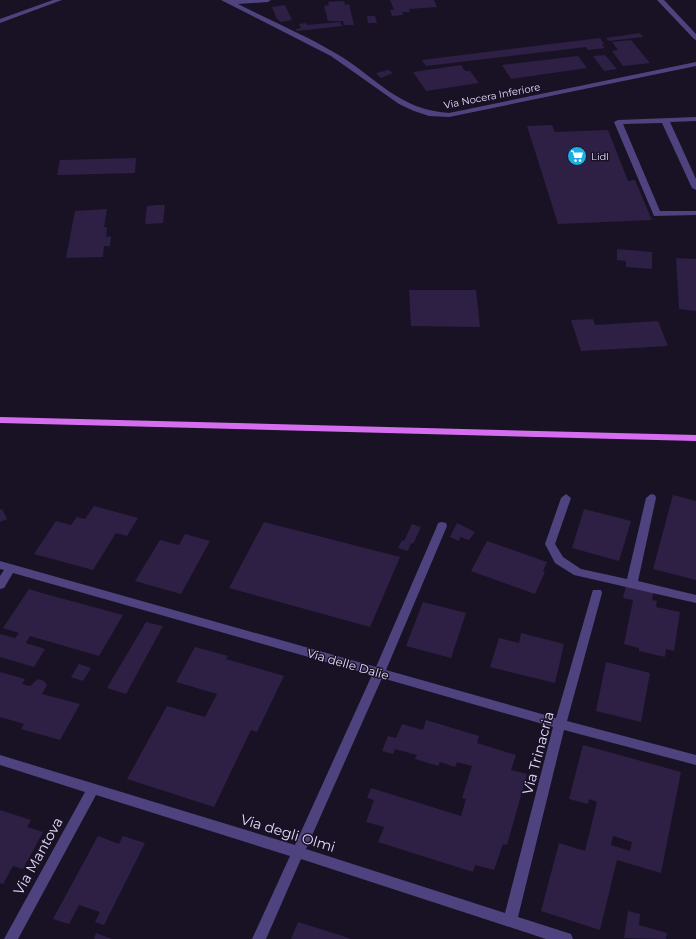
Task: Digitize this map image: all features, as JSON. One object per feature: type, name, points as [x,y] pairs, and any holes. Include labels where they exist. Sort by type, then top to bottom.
[{"type":"main road","points":[[0,420],[696,438]]},
{"type":"street","points":[[0,21],[59,0]]},
{"type":"street","points":[[227,2],[268,0]]},
{"type":"street","points":[[660,0],[696,38]]},
{"type":"street","name":"Via Nocera Inferiore","points":[[227,2],[335,56],[402,104],[426,114],[436,116],[449,115],[696,64]]},
{"type":"street","points":[[696,119],[618,122],[657,214],[696,213]]},
{"type":"street","points":[[665,120],[696,188]]},
{"type":"street","points":[[566,498],[550,544],[559,560],[578,572],[632,583],[696,599]]},
{"type":"street","points":[[632,583],[652,498]]},
{"type":"street","points":[[259,939],[379,673],[442,526]]},
{"type":"street","points":[[0,585],[6,566]]},
{"type":"street","name":"Via delle Dalie","points":[[6,566],[560,724],[696,760]]},
{"type":"street","name":"Via Trinacria","points":[[510,921],[560,724],[597,592]]},
{"type":"street","name":"Via degli Olmi","points":[[0,760],[297,852],[566,939]]},
{"type":"street","name":"Via Mantova","points":[[11,939],[93,789]]},
{"type":"building","points":[[390,0],[434,0],[437,7],[409,9],[410,12],[402,12],[403,15],[392,16],[390,10],[394,10]]},
{"type":"building","points":[[344,1],[345,5],[349,4],[354,25],[344,25],[343,21],[328,21],[324,6],[329,5],[328,2]]},
{"type":"building","points":[[285,5],[292,20],[281,22],[277,19],[272,7]]},
{"type":"building","points":[[367,16],[375,16],[377,23],[368,23]]},
{"type":"building","points":[[340,22],[342,26],[297,31],[296,29],[301,28],[299,24],[306,23],[307,25]]},
{"type":"building","points":[[640,33],[643,37],[609,41],[606,38]]},
{"type":"building","points":[[600,38],[604,44],[602,45],[605,48],[588,50],[586,47],[426,66],[422,60]]},
{"type":"building","points":[[631,40],[650,63],[623,66],[612,51],[618,50],[612,42]]},
{"type":"building","points":[[605,55],[617,69],[604,71],[593,56]]},
{"type":"building","points":[[578,56],[587,68],[511,79],[502,65]]},
{"type":"building","points":[[461,65],[465,71],[470,71],[479,83],[426,91],[413,72]]},
{"type":"building","points":[[389,70],[393,73],[381,78],[376,73]]},
{"type":"building","name":"Lidl","points":[[552,125],[555,132],[608,130],[628,181],[635,180],[652,220],[558,224],[527,126]]},
{"type":"building","points":[[136,158],[135,173],[57,175],[60,160]]},
{"type":"building","points":[[165,205],[163,223],[145,224],[147,206]]},
{"type":"building","points":[[107,209],[104,227],[107,227],[106,237],[111,236],[110,246],[104,246],[103,257],[66,258],[75,211]]},
{"type":"building","points":[[617,249],[652,252],[652,269],[626,267],[626,261],[617,260]]},
{"type":"building","points":[[676,258],[696,259],[696,311],[679,309]]},
{"type":"building","points":[[409,290],[476,290],[480,327],[411,326]]},
{"type":"building","points":[[593,319],[595,325],[658,321],[668,346],[581,351],[571,320]]},
{"type":"building","points":[[673,495],[696,501],[696,580],[653,569]]},
{"type":"building","points":[[94,506],[138,518],[127,536],[116,533],[93,570],[34,554],[56,521],[71,525],[77,517],[85,519]]},
{"type":"building","points":[[2,509],[7,519],[0,522],[0,510]]},
{"type":"building","points":[[584,509],[631,521],[619,561],[572,548]]},
{"type":"building","points":[[264,522],[400,557],[370,627],[229,588]]},
{"type":"building","points":[[457,523],[475,532],[469,540],[460,537],[459,541],[450,537]]},
{"type":"building","points":[[412,524],[421,527],[413,544],[411,543],[408,551],[398,548],[402,540],[404,541]]},
{"type":"building","points":[[185,534],[210,541],[181,594],[135,581],[160,540],[179,545]]},
{"type":"building","points":[[487,541],[547,562],[543,571],[545,572],[535,594],[471,571]]},
{"type":"building","points":[[627,582],[654,589],[652,600],[657,601],[656,607],[680,612],[674,651],[666,649],[665,657],[639,651],[639,648],[624,644],[633,600],[623,598]]},
{"type":"building","points":[[29,589],[123,615],[99,656],[30,636],[26,643],[45,649],[34,667],[0,657],[0,634],[15,638],[19,633],[3,628]]},
{"type":"building","points":[[423,602],[466,613],[451,658],[406,646]]},
{"type":"building","points":[[146,622],[163,626],[126,694],[107,688]]},
{"type":"building","points":[[521,633],[564,644],[555,683],[490,667],[499,638],[519,643]]},
{"type":"building","points":[[195,647],[228,656],[226,659],[284,676],[257,732],[251,730],[214,807],[127,779],[167,706],[205,717],[217,694],[176,682]]},
{"type":"building","points":[[606,662],[650,673],[641,722],[596,711]]},
{"type":"building","points":[[79,664],[91,668],[83,681],[71,677]]},
{"type":"building","points":[[0,672],[25,679],[22,684],[30,686],[38,679],[44,681],[47,685],[42,694],[80,704],[60,740],[21,729],[24,724],[0,717]]},
{"type":"building","points":[[426,720],[479,736],[477,743],[516,755],[511,770],[527,774],[507,845],[503,844],[494,870],[475,865],[473,872],[378,842],[384,827],[366,822],[374,800],[367,798],[371,788],[461,816],[466,799],[462,798],[472,766],[457,762],[455,767],[440,762],[438,766],[415,759],[417,755],[395,749],[393,754],[382,751],[388,736],[396,738],[402,724],[423,730]]},
{"type":"building","points":[[583,745],[681,772],[661,873],[617,860],[600,930],[541,911],[559,843],[585,851],[597,802],[589,799],[588,804],[569,799]],"holes":[[[613,836],[632,842],[630,851],[611,845]]]},
{"type":"building","points":[[0,810],[31,820],[27,827],[43,832],[23,869],[13,866],[3,884],[0,883]]},
{"type":"building","points":[[98,836],[119,844],[123,836],[145,843],[104,925],[95,922],[100,912],[79,905],[69,924],[53,919]]},
{"type":"building","points":[[628,911],[640,914],[639,925],[667,933],[666,939],[624,938]]},
{"type":"building","points":[[298,922],[346,937],[351,939],[291,939]]},
{"type":"building","points":[[96,933],[112,939],[94,939]]},
{"type":"place","name":"Lidl","points":[[577,156]]}]
